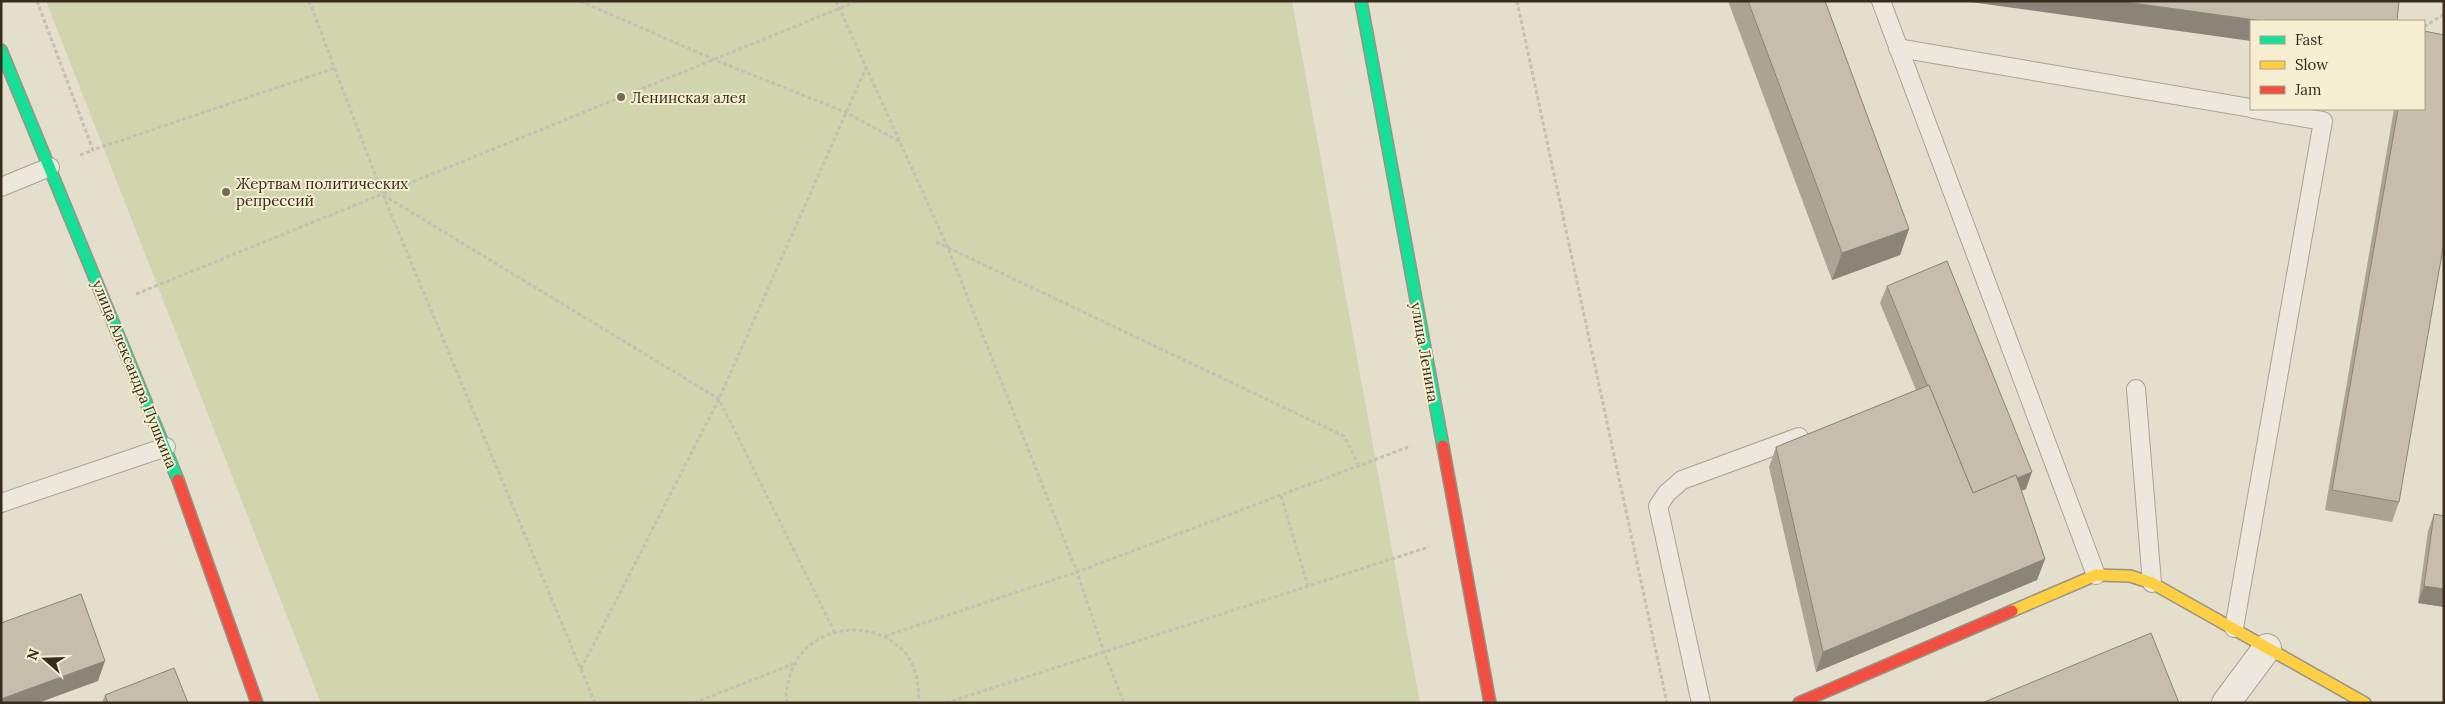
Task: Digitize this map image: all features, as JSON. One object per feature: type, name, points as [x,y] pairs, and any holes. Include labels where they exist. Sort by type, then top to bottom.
[{"type":"street","name":"улица Ленина","points":[[1361,1],[1490,703]]},
{"type":"street","name":"улица Александра Пушкина","points":[[1,50],[166,447],[257,703]]},
{"type":"street","points":[[1799,703],[2096,575],[2130,576],[2152,583],[2365,703]]},
{"type":"street","points":[[2226,703],[2267,648]]},
{"type":"lane","points":[[1881,1],[2096,575]]},
{"type":"lane","points":[[1898,48],[2250,109]]},
{"type":"lane","points":[[2234,628],[2323,121],[2258,110]]},
{"type":"lane","points":[[1,187],[50,167]]},
{"type":"lane","points":[[2136,389],[2152,583]]},
{"type":"lane","points":[[1701,703],[1658,506],[1667,493],[1682,480],[1799,437]]},
{"type":"lane","points":[[1,503],[166,447]]},
{"type":"path","points":[[37,1],[93,150],[335,68]]},
{"type":"path","points":[[309,1],[383,195],[594,703]]},
{"type":"path","points":[[580,1],[715,60],[845,112],[900,141]]},
{"type":"path","points":[[836,1],[948,248],[1077,572],[1104,652],[1124,703]]},
{"type":"path","points":[[107,306],[858,1]]},
{"type":"path","points":[[1517,1],[1667,703]]},
{"type":"path","points":[[2425,26],[2444,14]]},
{"type":"path","points":[[580,669],[719,399],[866,68]]},
{"type":"path","points":[[383,195],[719,399],[834,631]]},
{"type":"path","points":[[936,242],[1344,436],[1359,466]]},
{"type":"path","points":[[885,636],[1077,572],[1440,435]]},
{"type":"path","points":[[1281,496],[1308,586]]},
{"type":"path","points":[[946,703],[1459,538]]},
{"type":"path","points":[[787,703],[785,693],[793,664],[810,644],[834,631],[860,629],[885,636],[907,656],[919,682],[919,703]]},
{"type":"path","points":[[694,703],[793,664]]},
{"type":"green space","points":[[46,1],[1292,1],[1420,703],[321,703]]},
{"type":"building","points":[[1748,1],[1825,1],[1909,229],[1842,253]]},
{"type":"building","points":[[2118,1],[2399,1],[2397,20],[2256,20]]},
{"type":"building","points":[[2425,31],[2444,35],[2444,242],[2399,502],[2332,490],[2398,110],[2425,110]]},
{"type":"building","points":[[1947,261],[2032,472],[2017,478],[2016,475],[1973,493],[1887,286]]},
{"type":"building","points":[[1929,385],[1973,493],[2016,475],[2045,559],[1823,652],[1776,447]]},
{"type":"building","points":[[2434,514],[2444,516],[2444,589],[2424,586]]},
{"type":"building","points":[[81,594],[105,661],[1,699],[1,623]]},
{"type":"building","points":[[2151,633],[2179,703],[1982,703]]},
{"type":"building","points":[[174,668],[188,703],[108,703],[105,695]]},
{"type":"traffic: fast","points":[[1361,1],[1443,446]]},
{"type":"traffic: fast","points":[[1,50],[178,480]]},
{"type":"traffic: slow","points":[[2012,611],[2096,575],[2130,576],[2152,583],[2365,703]]},
{"type":"traffic: jam","points":[[1443,446],[1490,703]]},
{"type":"traffic: jam","points":[[178,480],[257,703]]},
{"type":"traffic: jam","points":[[1799,703],[2012,611]]},
{"type":"place","name":"Ленинская алея","points":[[621,97]]},
{"type":"place","name":"Жертвам политических репрессий","points":[[226,192]]}]
